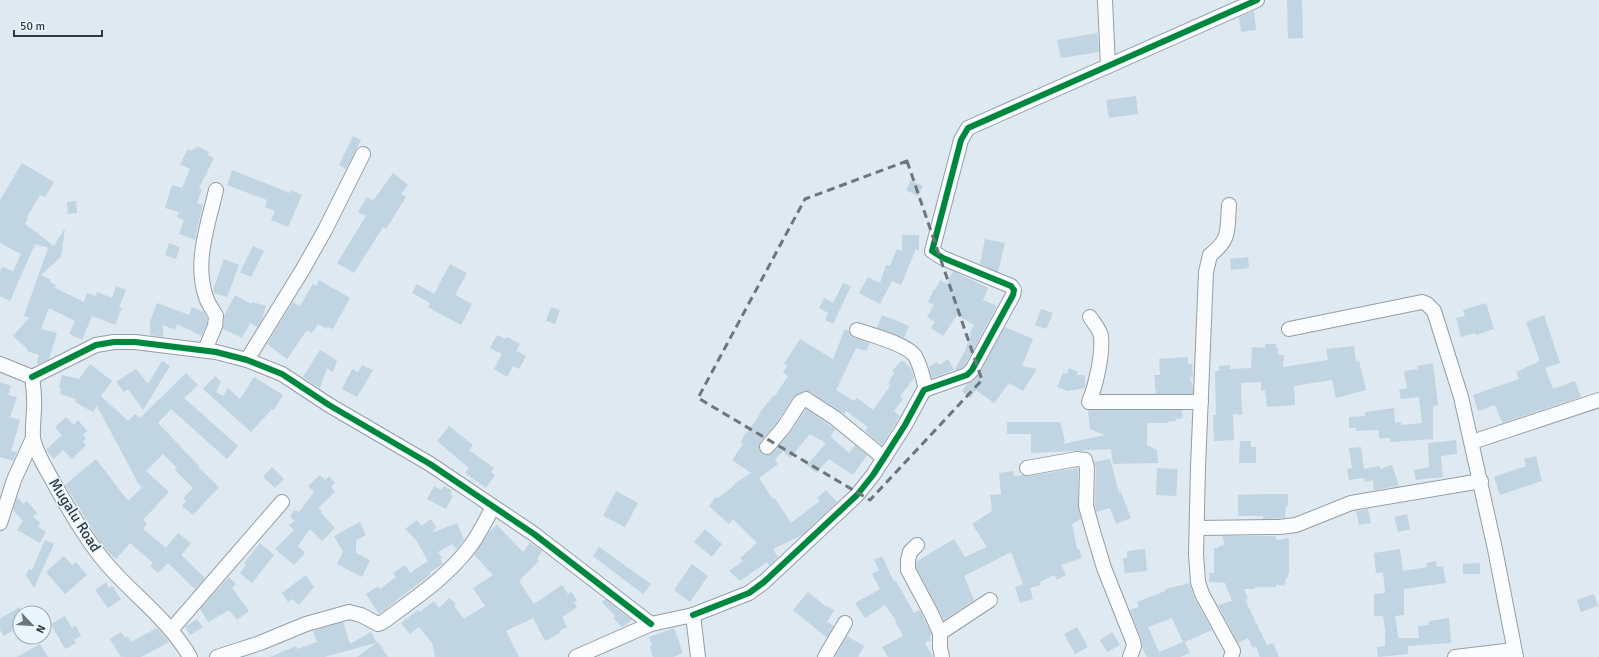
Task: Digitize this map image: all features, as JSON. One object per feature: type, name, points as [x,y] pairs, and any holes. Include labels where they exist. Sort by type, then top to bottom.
[{"type":"street","points":[[1105,0],[1108,66]]},
{"type":"street","points":[[576,657],[651,624],[692,615],[749,593],[764,582],[857,495],[905,426],[926,388],[967,375],[972,370],[1013,295],[1014,290],[1012,286],[943,258],[932,251],[961,140],[964,132],[968,128],[1257,0]]},
{"type":"street","points":[[247,360],[307,262],[325,230],[363,154]]},
{"type":"street","points":[[205,350],[215,326],[216,316],[207,301],[201,279],[201,256],[216,190]]},
{"type":"street","points":[[1229,205],[1226,238],[1219,248],[1210,255],[1206,272],[1196,554],[1200,588],[1233,651],[1232,657]]},
{"type":"street","points":[[1289,329],[1412,303],[1422,302],[1427,304],[1434,311],[1458,386],[1472,442],[1515,654],[1455,657]]},
{"type":"street","points":[[1090,317],[1101,335],[1100,356],[1095,388],[1089,402],[1201,402]]},
{"type":"street","points":[[857,330],[900,346],[913,353],[920,366],[926,388]]},
{"type":"street","points":[[0,364],[32,377],[96,345],[114,342],[135,342],[205,350],[247,360],[282,374],[329,405],[430,464],[534,534],[651,624]]},
{"type":"street","name":"Mugalu Road","points":[[32,377],[34,398],[33,438],[41,459],[90,542],[105,562],[171,630],[190,657]]},
{"type":"street","points":[[767,447],[784,427],[800,402],[806,399],[835,418],[884,458]]},
{"type":"street","points":[[1472,442],[1599,400]]},
{"type":"street","points":[[0,523],[14,480],[33,438]]},
{"type":"street","points":[[1028,468],[1077,459],[1085,460],[1086,506],[1104,568],[1133,641],[1134,646],[1130,657]]},
{"type":"street","points":[[1197,528],[1279,527],[1296,525],[1351,503],[1481,481]]},
{"type":"street","points":[[171,630],[282,502]]},
{"type":"street","points":[[217,657],[260,643],[306,624],[349,612],[361,615],[378,624],[383,622],[429,586],[458,560],[468,549],[493,507]]},
{"type":"street","points":[[917,545],[910,552],[908,570],[940,633],[942,657]]},
{"type":"street","points":[[940,633],[990,600]]},
{"type":"street","points":[[692,615],[698,657]]},
{"type":"street","points":[[825,657],[845,624]]},
{"type":"highlighted area","points":[[907,161],[982,380],[870,500],[698,398],[805,199]]},
{"type":"building","points":[[1287,0],[1302,0],[1303,38],[1288,39]]},
{"type":"building","points":[[1254,11],[1256,30],[1241,32],[1239,17]]},
{"type":"building","points":[[1097,33],[1099,52],[1061,58],[1057,40]]},
{"type":"building","points":[[1136,96],[1138,114],[1109,118],[1106,100]]},
{"type":"building","points":[[353,136],[361,140],[346,169],[339,165]]},
{"type":"building","points":[[197,146],[209,152],[208,155],[214,158],[199,188],[202,190],[197,203],[203,205],[195,240],[179,234],[184,220],[177,217],[179,212],[165,208],[172,185],[182,188],[190,169],[180,164],[188,149],[192,151],[194,148],[196,149]]},
{"type":"building","points":[[22,163],[54,182],[45,197],[40,195],[27,217],[28,218],[25,224],[54,246],[65,228],[61,257],[41,275],[51,280],[50,282],[56,285],[55,288],[84,302],[87,293],[96,296],[97,292],[112,298],[116,286],[126,290],[119,307],[122,308],[115,325],[92,316],[82,340],[69,334],[75,321],[49,308],[41,329],[57,333],[49,359],[39,364],[37,363],[39,355],[27,351],[28,349],[13,336],[29,318],[24,316],[48,248],[35,244],[10,301],[0,296],[0,272],[2,267],[13,271],[21,254],[0,243],[0,200]]},
{"type":"building","points":[[232,170],[290,193],[291,190],[302,195],[288,227],[271,220],[275,211],[265,207],[267,200],[227,185]]},
{"type":"building","points":[[393,173],[408,185],[401,194],[406,197],[386,229],[383,227],[354,273],[337,263],[366,216],[358,212],[367,197],[373,201]]},
{"type":"building","points":[[911,180],[923,186],[918,196],[906,190]]},
{"type":"building","points":[[76,201],[77,213],[68,214],[67,202]]},
{"type":"building","points":[[902,235],[919,235],[919,251],[916,249],[901,285],[892,281],[880,304],[859,293],[868,277],[880,283],[886,265],[890,266],[897,249],[902,251]]},
{"type":"building","points":[[985,239],[1005,243],[998,272],[980,264]]},
{"type":"building","points":[[169,243],[180,247],[176,259],[165,255]]},
{"type":"building","points":[[253,246],[264,251],[251,277],[240,272]]},
{"type":"building","points":[[1248,257],[1249,268],[1231,270],[1230,259]]},
{"type":"building","points":[[224,259],[239,265],[227,297],[214,293],[213,290]]},
{"type":"building","points":[[450,264],[467,273],[455,295],[472,304],[461,325],[428,307],[430,303],[412,293],[417,284],[434,294]]},
{"type":"building","points":[[953,271],[988,288],[983,300],[997,306],[965,365],[954,371],[967,347],[971,335],[969,335],[974,325],[957,315],[943,336],[931,328],[935,322],[927,317],[934,305],[928,302],[934,289],[935,290],[940,280],[947,284]]},
{"type":"building","points":[[319,280],[350,298],[333,329],[328,327],[327,329],[318,324],[312,333],[307,330],[287,359],[267,344],[293,302],[300,306],[313,284],[316,286]]},
{"type":"building","points":[[843,283],[851,286],[833,324],[825,320],[828,313],[819,308],[824,298],[833,303]]},
{"type":"building","points":[[235,295],[251,304],[252,302],[266,306],[262,320],[257,327],[250,323],[242,338],[223,329],[224,316]]},
{"type":"building","points":[[157,303],[189,315],[192,307],[204,312],[207,318],[207,324],[202,336],[177,324],[175,330],[163,325],[163,337],[150,335],[150,322]]},
{"type":"building","points":[[1486,303],[1494,329],[1476,335],[1475,333],[1461,337],[1456,318],[1465,316],[1463,310]]},
{"type":"building","points":[[551,307],[560,310],[555,324],[546,321]]},
{"type":"building","points":[[1041,309],[1053,313],[1046,329],[1035,325]]},
{"type":"building","points":[[882,315],[909,326],[904,338],[877,328]]},
{"type":"building","points":[[1544,315],[1560,363],[1545,368],[1553,389],[1575,381],[1581,397],[1502,423],[1495,405],[1478,411],[1473,395],[1519,379],[1516,372],[1540,361],[1526,322]]},
{"type":"building","points":[[1005,327],[1033,339],[1022,366],[1037,369],[1023,391],[1009,383],[994,403],[976,390],[970,398],[962,391],[967,384],[973,381],[979,374]]},
{"type":"building","points":[[845,329],[849,331],[850,335],[854,338],[870,343],[866,351],[856,348],[836,390],[854,401],[857,398],[873,410],[891,385],[888,383],[894,373],[892,371],[902,360],[911,368],[914,378],[900,396],[903,399],[894,411],[900,416],[882,445],[865,431],[868,427],[846,411],[844,414],[811,392],[803,391],[793,397],[777,422],[760,442],[759,449],[762,454],[769,455],[773,453],[791,432],[806,409],[835,429],[829,440],[831,437],[849,453],[855,445],[867,455],[853,475],[829,459],[816,473],[807,465],[826,443],[810,434],[790,458],[783,451],[775,460],[778,464],[759,478],[773,499],[775,498],[791,523],[820,501],[817,498],[826,490],[837,502],[802,535],[773,549],[778,557],[769,566],[767,562],[740,581],[729,571],[743,561],[740,558],[757,543],[733,519],[729,524],[709,506],[716,497],[718,498],[735,485],[734,484],[751,473],[732,460],[743,444],[741,443],[743,437],[757,419],[761,411],[774,395],[775,396],[788,376],[783,372],[787,366],[784,364],[800,339],[833,359]]},
{"type":"building","points":[[497,335],[505,339],[507,337],[520,344],[516,351],[526,356],[519,369],[513,366],[507,377],[494,369],[502,354],[490,348]]},
{"type":"building","points":[[1265,344],[1276,344],[1276,348],[1278,348],[1278,355],[1284,355],[1283,367],[1328,360],[1326,349],[1354,346],[1356,362],[1359,361],[1366,390],[1336,398],[1332,380],[1294,386],[1295,405],[1267,407],[1265,390],[1261,390],[1261,382],[1241,383],[1242,415],[1233,414],[1234,440],[1214,441],[1213,415],[1216,415],[1215,371],[1219,371],[1219,366],[1230,365],[1230,369],[1251,368],[1252,347],[1265,348]]},
{"type":"building","points":[[320,350],[337,361],[333,372],[327,368],[320,388],[303,377]]},
{"type":"building","points":[[1188,357],[1188,364],[1192,364],[1193,377],[1190,377],[1193,387],[1193,394],[1156,394],[1154,375],[1160,375],[1159,359]]},
{"type":"building","points":[[948,359],[954,370],[932,378],[929,367],[937,362],[939,365]]},
{"type":"building","points":[[162,361],[170,366],[143,410],[128,389],[124,392],[116,382],[136,369],[148,384]]},
{"type":"building","points":[[1433,363],[1438,405],[1433,406],[1433,439],[1391,442],[1390,438],[1379,438],[1379,430],[1356,431],[1356,428],[1349,428],[1349,417],[1365,416],[1365,412],[1394,408],[1395,423],[1401,422],[1401,425],[1422,423],[1419,397],[1401,399],[1399,390],[1407,388],[1404,371],[1418,369],[1417,366]]},
{"type":"building","points":[[90,364],[112,381],[101,396],[128,421],[135,414],[140,418],[186,373],[198,385],[184,398],[238,446],[227,459],[171,409],[158,423],[199,466],[198,467],[219,487],[193,515],[182,506],[186,501],[183,498],[193,488],[175,470],[177,468],[163,454],[146,471],[169,492],[143,520],[147,523],[143,529],[166,548],[178,533],[191,543],[181,555],[205,578],[195,589],[168,563],[158,573],[150,566],[153,563],[130,543],[116,559],[98,539],[65,485],[96,459],[128,501],[142,488],[136,481],[97,406],[93,412],[75,402],[76,399],[60,394],[61,389],[59,388],[62,375],[79,379]]},
{"type":"building","points":[[362,365],[373,370],[357,397],[342,389],[352,369],[358,372]]},
{"type":"building","points":[[1069,368],[1078,372],[1077,375],[1085,375],[1085,388],[1068,391],[1057,387],[1063,373],[1067,374]]},
{"type":"building","points":[[215,376],[221,382],[216,392],[223,396],[228,388],[240,399],[254,377],[283,395],[274,410],[272,409],[251,432],[203,389]]},
{"type":"building","points":[[0,382],[11,386],[8,395],[17,397],[10,417],[20,420],[11,451],[17,452],[13,461],[0,457]]},
{"type":"building","points":[[1088,410],[1182,410],[1183,418],[1167,423],[1147,423],[1147,445],[1157,450],[1158,463],[1113,464],[1111,449],[1031,453],[1031,434],[1007,434],[1007,422],[1060,422],[1065,441],[1063,444],[1104,435],[1090,429]]},
{"type":"building","points":[[66,417],[74,425],[78,420],[87,431],[83,435],[86,438],[83,442],[86,445],[72,459],[63,450],[54,459],[46,450],[62,435],[55,427]]},
{"type":"building","points":[[449,426],[473,445],[469,450],[494,468],[491,472],[495,475],[486,488],[465,473],[469,468],[437,441]]},
{"type":"building","points":[[1456,440],[1457,454],[1441,456],[1443,477],[1416,480],[1414,470],[1429,467],[1428,443]]},
{"type":"building","points":[[1240,441],[1251,441],[1251,447],[1256,447],[1256,463],[1239,463]]},
{"type":"building","points":[[1361,447],[1364,469],[1380,466],[1380,469],[1392,465],[1399,486],[1374,490],[1373,480],[1365,482],[1364,478],[1349,480],[1347,469],[1352,468],[1349,448]]},
{"type":"building","points":[[1536,456],[1542,481],[1500,495],[1494,477],[1526,466],[1524,459]]},
{"type":"building","points":[[1110,459],[1119,493],[1121,492],[1131,518],[1116,524],[1110,508],[1096,512],[1095,505],[1096,468],[1094,462]]},
{"type":"building","points":[[272,467],[284,479],[275,488],[263,477]]},
{"type":"building","points":[[1078,468],[1078,506],[1081,519],[1072,524],[1077,549],[1079,549],[1082,558],[1061,565],[1066,575],[1057,580],[1054,575],[1040,582],[1041,585],[1030,588],[1033,599],[1020,603],[1015,587],[1023,584],[1011,552],[964,576],[974,600],[944,620],[916,568],[916,562],[954,539],[965,557],[987,547],[972,524],[992,511],[990,495],[1001,494],[999,473],[1013,471],[1014,476],[1029,476]]},
{"type":"building","points":[[1157,468],[1178,469],[1176,496],[1156,495]]},
{"type":"building","points":[[320,475],[325,480],[329,476],[335,483],[331,487],[335,492],[318,508],[335,528],[322,541],[310,529],[298,546],[305,553],[294,565],[275,549],[294,530],[289,525],[295,521],[290,517],[294,510],[299,512],[314,492],[308,486]]},
{"type":"building","points":[[434,486],[441,490],[444,486],[452,491],[450,494],[453,496],[446,509],[427,499]]},
{"type":"building","points":[[616,491],[638,503],[625,527],[603,516]]},
{"type":"building","points":[[1288,494],[1288,506],[1286,506],[1285,518],[1263,519],[1263,516],[1238,516],[1238,495]]},
{"type":"building","points":[[17,497],[23,504],[27,501],[37,513],[33,517],[40,522],[38,527],[46,532],[40,543],[17,530],[23,521],[13,510]]},
{"type":"building","points":[[1368,509],[1371,523],[1359,525],[1356,511]]},
{"type":"building","points":[[1407,514],[1410,529],[1398,532],[1394,517]]},
{"type":"building","points":[[431,519],[436,527],[432,533],[457,523],[464,540],[457,549],[452,544],[438,552],[442,558],[440,559],[443,564],[430,572],[431,574],[379,614],[366,594],[378,586],[380,589],[396,577],[393,573],[405,565],[410,573],[428,561],[416,540],[405,529],[417,520],[421,526]]},
{"type":"building","points":[[360,522],[366,535],[356,540],[356,553],[370,560],[362,577],[337,564],[343,552],[334,536]]},
{"type":"building","points":[[497,525],[523,552],[530,542],[542,551],[537,559],[539,561],[519,581],[534,604],[562,585],[568,594],[571,591],[577,601],[574,602],[577,607],[562,617],[567,627],[559,631],[560,633],[545,641],[533,618],[506,631],[519,657],[435,657],[432,643],[419,627],[410,634],[401,623],[418,610],[420,612],[434,601],[439,608],[449,598],[456,604],[454,606],[464,619],[485,606],[473,588],[493,575],[474,555],[489,532]]},
{"type":"building","points":[[705,529],[722,544],[712,557],[694,542]]},
{"type":"building","points":[[1222,536],[1275,536],[1277,540],[1289,538],[1289,574],[1288,578],[1286,578],[1284,586],[1276,584],[1276,587],[1255,587],[1255,589],[1244,589],[1248,599],[1245,600],[1267,645],[1273,643],[1279,657],[1260,657],[1256,646],[1253,648],[1248,638],[1238,643],[1218,605],[1232,601],[1225,583],[1209,582],[1209,573],[1214,573],[1214,548],[1219,548],[1219,546],[1225,545]]},
{"type":"building","points":[[45,540],[54,544],[34,588],[26,575],[29,569],[32,570]]},
{"type":"building","points":[[260,543],[274,555],[252,583],[240,573],[246,565],[244,563]]},
{"type":"building","points":[[599,547],[651,584],[643,594],[593,556]]},
{"type":"building","points":[[1145,549],[1147,571],[1125,573],[1123,558],[1127,558],[1127,551]]},
{"type":"building","points":[[1400,549],[1403,571],[1427,567],[1426,563],[1436,561],[1437,567],[1443,566],[1446,583],[1404,589],[1404,615],[1395,616],[1399,638],[1419,638],[1418,626],[1429,625],[1429,621],[1449,618],[1451,643],[1408,646],[1408,654],[1378,657],[1377,647],[1385,646],[1385,629],[1383,616],[1374,616],[1374,594],[1385,593],[1383,572],[1376,573],[1374,553]]},
{"type":"building","points":[[64,556],[72,565],[76,562],[87,575],[65,594],[46,572]]},
{"type":"building","points":[[882,556],[894,582],[896,581],[914,613],[920,610],[932,635],[929,637],[931,640],[925,643],[933,657],[888,657],[882,647],[903,636],[896,621],[885,605],[865,618],[855,603],[880,589],[872,574],[879,570],[874,560]]},
{"type":"building","points":[[1480,563],[1480,574],[1463,574],[1463,564]]},
{"type":"building","points":[[692,564],[708,576],[690,602],[674,590]]},
{"type":"building","points":[[306,575],[314,587],[299,605],[292,599],[288,602],[282,593]]},
{"type":"building","points":[[229,577],[236,584],[232,588],[249,611],[237,620],[229,610],[208,622],[200,609]]},
{"type":"building","points":[[106,582],[109,588],[112,586],[121,599],[108,608],[95,590]]},
{"type":"building","points":[[1190,583],[1194,598],[1212,630],[1185,642],[1190,653],[1180,657],[1147,657],[1142,648],[1141,638],[1130,610],[1139,607],[1137,602],[1165,591],[1165,589]],"holes":[[[1172,618],[1183,642],[1159,652],[1148,627]]]},
{"type":"building","points":[[808,592],[824,605],[834,610],[827,622],[834,626],[827,638],[793,610]]},
{"type":"building","points":[[1594,594],[1598,606],[1581,612],[1577,600]]},
{"type":"building","points":[[605,599],[632,620],[622,627],[613,618],[615,616],[602,602]]},
{"type":"building","points":[[12,612],[12,631],[4,636],[0,630],[0,619]]},
{"type":"building","points":[[65,616],[72,628],[76,626],[81,636],[74,640],[76,643],[65,649],[52,623]]},
{"type":"building","points":[[197,619],[203,627],[190,635],[185,627]]},
{"type":"building","points":[[343,622],[350,644],[371,632],[377,643],[378,642],[388,657],[357,657],[376,643],[324,657],[270,657],[296,646],[297,649],[317,642],[313,631]]},
{"type":"building","points":[[1077,627],[1088,647],[1075,654],[1064,634]]},
{"type":"building","points":[[157,628],[169,642],[141,657],[121,657],[110,639],[121,632],[125,638],[127,636],[131,642]]},
{"type":"building","points":[[674,628],[683,653],[673,657],[653,657],[649,637]]},
{"type":"building","points":[[1112,632],[1120,645],[1107,652],[1100,640]]},
{"type":"building","points":[[847,636],[864,646],[858,657],[835,657]]},
{"type":"building","points":[[41,645],[48,657],[17,657]]},
{"type":"cycle path","points":[[693,615],[749,593],[764,582],[857,495],[884,458],[905,425],[924,390],[967,375],[972,370],[1013,295],[1014,290],[1011,286],[943,258],[932,251],[961,140],[968,128],[1257,0]]},
{"type":"cycle path","points":[[32,377],[96,345],[114,342],[135,342],[216,352],[247,360],[282,374],[329,405],[430,464],[534,534],[651,624]]}]
